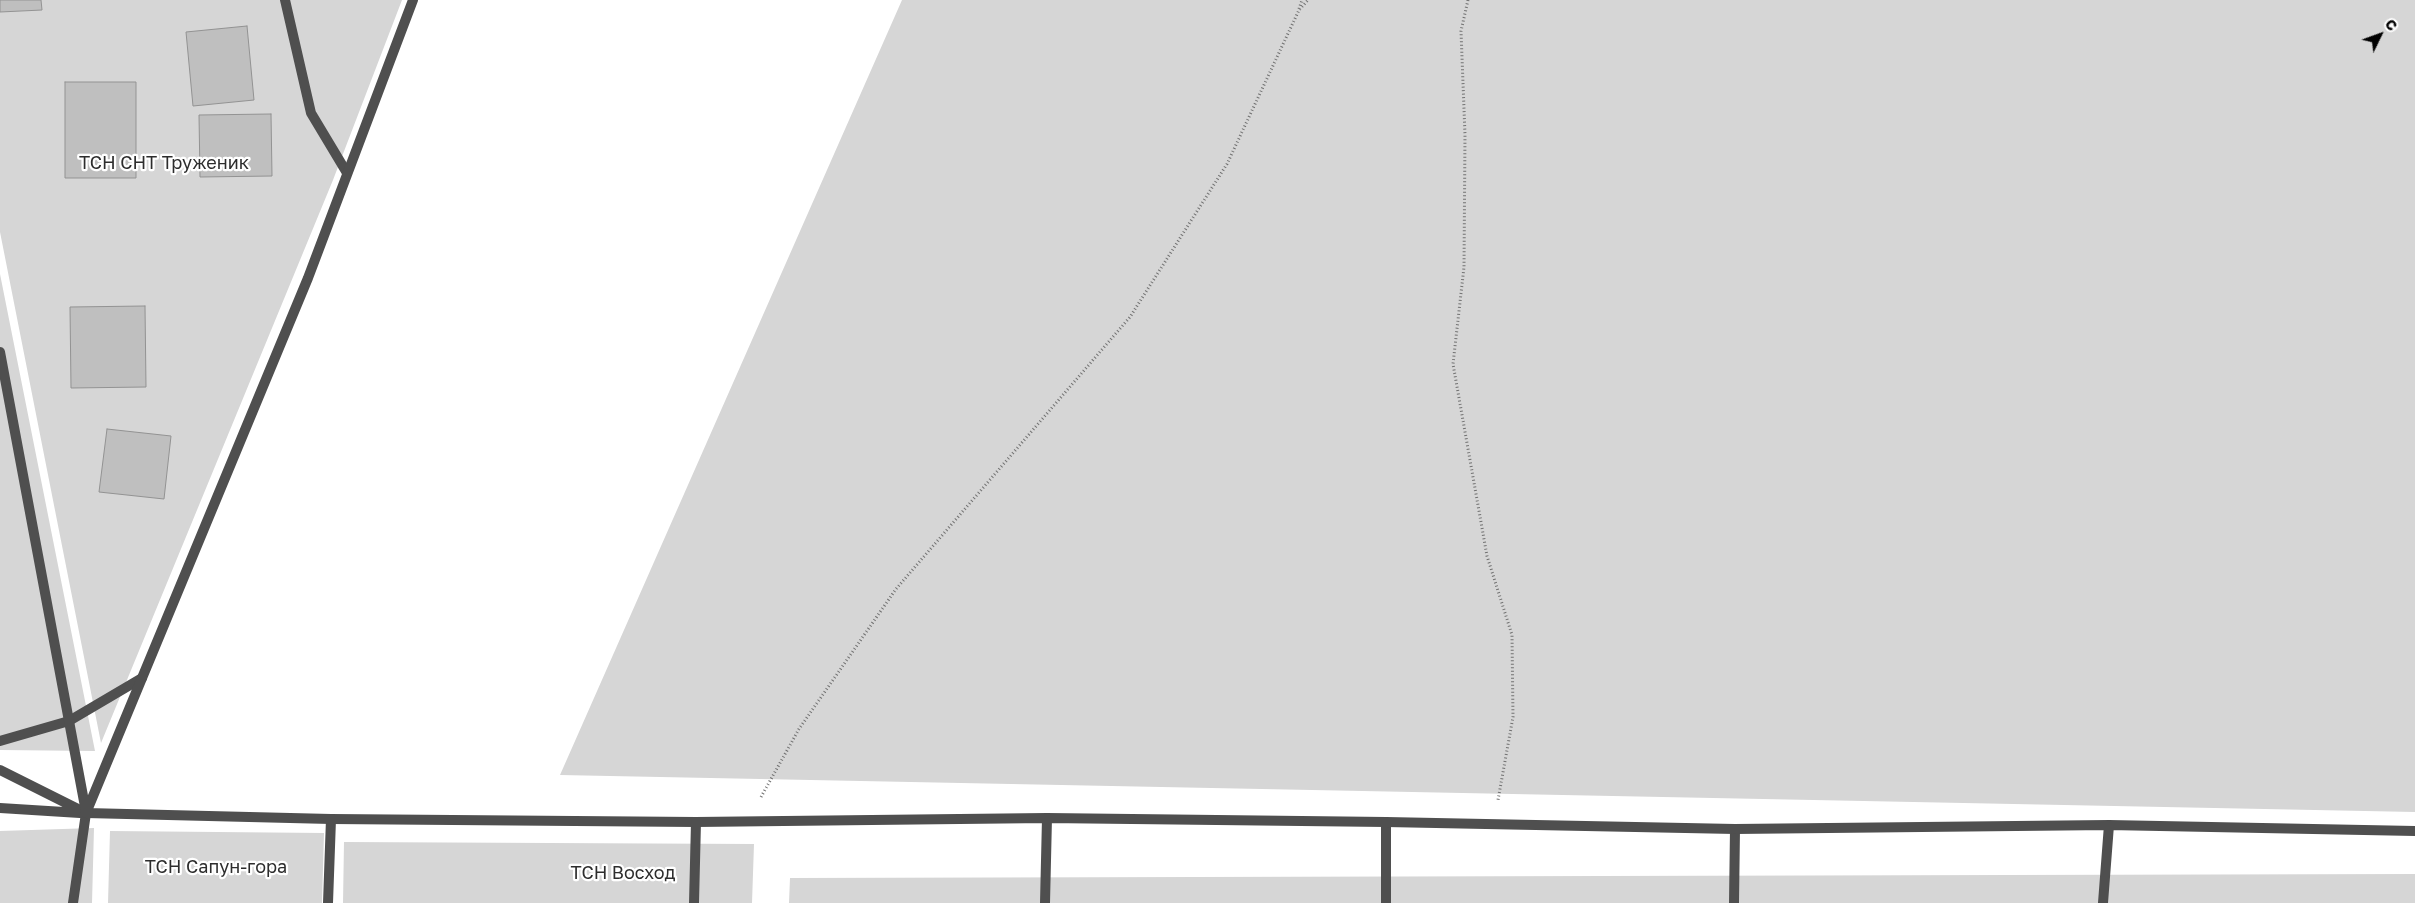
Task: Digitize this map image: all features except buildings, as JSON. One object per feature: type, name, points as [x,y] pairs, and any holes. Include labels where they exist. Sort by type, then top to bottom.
[{"type":"street","points":[[285,0],[311,112],[347,173]]},
{"type":"street","points":[[73,903],[86,813],[308,278],[413,0]]},
{"type":"street","points":[[0,352],[86,813]]},
{"type":"street","points":[[0,741],[69,720],[142,678]]},
{"type":"street","points":[[0,770],[86,813]]},
{"type":"street","points":[[0,808],[86,813],[331,819],[747,822],[1047,818],[1735,829],[2109,825],[2415,831]]},
{"type":"street","points":[[1045,903],[1047,818]]},
{"type":"street","points":[[328,903],[331,819]]},
{"type":"street","points":[[694,903],[696,822]]},
{"type":"street","points":[[1386,822],[1386,903]]},
{"type":"street","points":[[2103,903],[2109,825]]},
{"type":"street","points":[[1734,903],[1735,829]]},
{"type":"path","points":[[747,822],[799,729],[896,589],[1130,317],[1227,164],[1302,0]]},
{"type":"path","points":[[1299,10],[1308,0]]},
{"type":"path","points":[[1468,0],[1461,31],[1466,135],[1464,266],[1453,364],[1487,556],[1512,635],[1512,717],[1495,824]]},
{"type":"green space","name":"ТСН СНТ Труженик","points":[[0,0],[402,0],[333,180],[101,743],[0,232]]},
{"type":"green space","points":[[902,0],[2415,0],[2415,812],[560,775]]},
{"type":"green space","points":[[0,274],[95,751],[0,750]]},
{"type":"green space","points":[[94,828],[92,903],[0,903],[0,831]]},
{"type":"green space","name":"ТСН Сапун-гора","points":[[110,831],[324,833],[322,903],[108,903]]},
{"type":"green space","name":"ТСН Восход","points":[[344,842],[754,844],[752,903],[343,903]]},
{"type":"green space","points":[[2415,874],[2415,903],[789,903],[790,878]]}]
